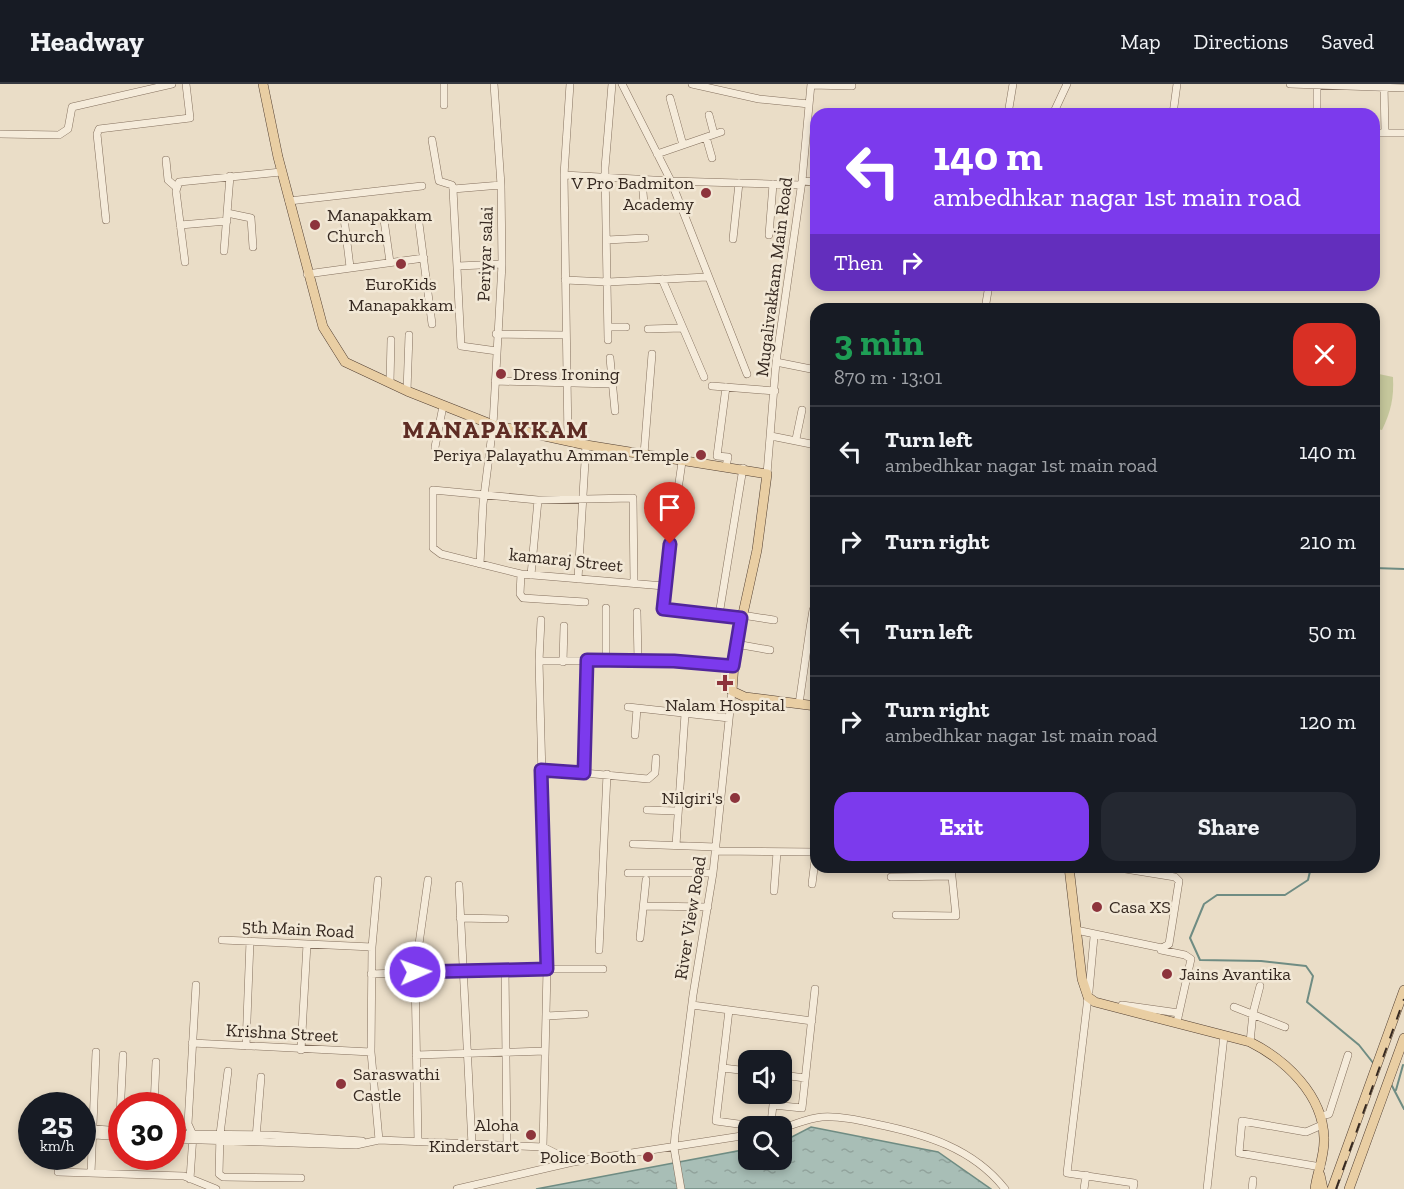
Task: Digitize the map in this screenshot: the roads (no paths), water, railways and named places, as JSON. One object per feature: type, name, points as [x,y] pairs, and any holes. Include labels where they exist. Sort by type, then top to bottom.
[{"type":"main road","points":[[263,84],[281,172],[307,274],[323,327],[345,362],[407,391],[493,425],[586,445],[682,462],[743,468],[767,474],[757,550],[736,644],[732,692],[745,697],[810,705]]},
{"type":"main road","points":[[1071,873],[1082,979],[1088,997],[1095,1002],[1178,1018],[1224,1036],[1250,1042],[1269,1052],[1285,1065],[1300,1081],[1322,1121],[1324,1136],[1320,1171],[1315,1189]]},
{"type":"main road","points":[[1332,1189],[1404,990]]},
{"type":"main road","points":[[1349,1189],[1404,1038]]},
{"type":"main road","points":[[1320,1171],[1323,1189]]},
{"type":"street","points":[[106,220],[97,134],[99,129],[190,118],[186,84]]},
{"type":"street","points":[[444,84],[444,105]]},
{"type":"street","name":"Periyar salai","points":[[480,564],[484,494],[493,425],[496,334],[502,264],[501,185],[494,84]]},
{"type":"street","points":[[568,441],[564,175],[570,84]]},
{"type":"street","points":[[608,340],[606,178],[612,84]]},
{"type":"street","points":[[622,84],[671,181],[747,374]]},
{"type":"street","points":[[692,84],[759,99],[809,104]]},
{"type":"street","points":[[1009,108],[1013,84]]},
{"type":"street","points":[[1056,108],[1066,84]]},
{"type":"street","points":[[1174,108],[1177,84]]},
{"type":"street","points":[[1290,84],[1404,88]]},
{"type":"street","points":[[0,135],[59,135],[68,129],[72,106],[167,85]]},
{"type":"street","points":[[811,85],[852,86]]},
{"type":"street","name":"Mugalivakkam Main Road","points":[[810,108],[811,85]]},
{"type":"street","points":[[1317,85],[1317,108]]},
{"type":"street","points":[[1384,87],[1385,133]]},
{"type":"street","points":[[670,98],[683,145]]},
{"type":"street","points":[[709,115],[713,134],[712,158]]},
{"type":"street","name":"Mugalivakkam Main Road","points":[[767,474],[776,362],[810,129]]},
{"type":"street","points":[[1380,133],[1404,133]]},
{"type":"street","points":[[657,154],[713,134]]},
{"type":"street","points":[[432,140],[439,181],[452,185],[453,189],[461,346],[496,351]]},
{"type":"street","points":[[166,160],[168,180],[176,187],[185,262]]},
{"type":"street","points":[[176,187],[183,180],[281,172]]},
{"type":"street","points":[[564,175],[671,181],[773,184],[810,182]]},
{"type":"street","points":[[224,251],[230,176]]},
{"type":"street","points":[[642,180],[644,204]]},
{"type":"street","points":[[733,239],[739,183]]},
{"type":"street","points":[[769,235],[773,184]]},
{"type":"street","points":[[453,189],[501,185]]},
{"type":"street","points":[[289,201],[422,186]]},
{"type":"street","points":[[418,216],[432,324]]},
{"type":"street","points":[[180,225],[227,217],[251,218],[253,247]]},
{"type":"street","points":[[344,218],[350,267]]},
{"type":"street","points":[[384,220],[390,262]]},
{"type":"street","points":[[607,240],[645,238]]},
{"type":"street","points":[[307,274],[424,258]]},
{"type":"street","points":[[458,266],[502,264]]},
{"type":"street","points":[[565,280],[608,282],[707,277]]},
{"type":"street","points":[[662,279],[704,378]]},
{"type":"street","points":[[608,327],[626,327]]},
{"type":"street","points":[[648,329],[682,328]]},
{"type":"street","points":[[496,334],[565,334]]},
{"type":"street","points":[[407,391],[409,335]]},
{"type":"street","points":[[390,382],[391,340]]},
{"type":"street","points":[[644,454],[652,354]]},
{"type":"street","points":[[610,358],[615,411]]},
{"type":"street","points":[[776,362],[810,369]]},
{"type":"street","points":[[495,381],[612,384]]},
{"type":"street","points":[[712,386],[775,391]]},
{"type":"street","points":[[726,387],[717,456],[728,457],[726,466]]},
{"type":"street","points":[[435,447],[443,406]]},
{"type":"street","points":[[796,439],[802,410]]},
{"type":"street","points":[[771,436],[810,443]]},
{"type":"street","points":[[578,579],[586,445]]},
{"type":"street","points":[[682,462],[664,586],[663,609],[774,620]]},
{"type":"street","points":[[718,615],[743,468]]},
{"type":"street","name":"kamaraj Street","points":[[484,494],[433,490],[434,549],[441,554],[471,564],[521,574],[664,586]]},
{"type":"street","points":[[484,494],[538,500],[633,498],[634,582]]},
{"type":"street","points":[[531,575],[538,500]]},
{"type":"street","points":[[521,574],[520,594],[523,598],[585,602]]},
{"type":"street","points":[[606,608],[606,660]]},
{"type":"street","points":[[638,612],[638,660]]},
{"type":"street","points":[[541,620],[539,661],[547,969],[543,1147]]},
{"type":"street","points":[[563,662],[564,626]]},
{"type":"street","points":[[736,644],[770,650]]},
{"type":"street","points":[[799,704],[810,644]]},
{"type":"street","points":[[584,773],[587,660]]},
{"type":"street","points":[[539,661],[638,660],[733,666]]},
{"type":"street","name":"River View Road","points":[[681,1189],[674,1148],[692,1005],[713,873],[732,692]]},
{"type":"street","points":[[628,707],[729,718]]},
{"type":"street","points":[[635,735],[637,708]]},
{"type":"street","points":[[676,845],[685,714]]},
{"type":"street","points":[[541,770],[648,779],[655,773],[656,758]]},
{"type":"street","points":[[599,950],[607,774]]},
{"type":"street","points":[[647,810],[677,811]]},
{"type":"street","points":[[633,844],[810,852]]},
{"type":"street","points":[[774,891],[777,852]]},
{"type":"street","points":[[628,873],[713,873]]},
{"type":"street","points":[[812,884],[813,873]]},
{"type":"street","points":[[1076,932],[1162,948],[1169,944],[1179,880],[1175,877],[1150,873]]},
{"type":"street","points":[[891,877],[951,876],[956,916],[896,915]]},
{"type":"street","points":[[378,880],[372,947],[371,1052],[379,1140]]},
{"type":"street","points":[[418,1142],[415,972],[428,880]]},
{"type":"street","points":[[640,938],[646,880]]},
{"type":"street","points":[[459,885],[472,1145]]},
{"type":"street","points":[[645,906],[708,907]]},
{"type":"street","points":[[460,918],[505,919]]},
{"type":"street","points":[[1076,932],[1189,956],[1191,964],[1178,1018],[1091,996],[1088,985],[1094,937]]},
{"type":"street","name":"5th Main Road","points":[[222,940],[372,947]]},
{"type":"street","points":[[246,1046],[250,941]]},
{"type":"street","points":[[301,1050],[307,944]]},
{"type":"street","points":[[506,969],[507,1146]]},
{"type":"street","points":[[371,974],[506,969],[603,969]]},
{"type":"street","points":[[190,1179],[193,1137],[188,1124],[196,984]]},
{"type":"street","points":[[1250,1042],[1253,1012],[1260,986]]},
{"type":"street","points":[[772,1116],[773,1105],[802,1108],[815,989]]},
{"type":"street","points":[[1088,997],[1067,1173],[1134,1183],[1134,1189]]},
{"type":"street","points":[[692,1005],[812,1021]]},
{"type":"street","points":[[1234,1007],[1253,1012],[1285,1027]]},
{"type":"street","points":[[729,1010],[716,1121],[738,1124]]},
{"type":"street","points":[[546,1016],[585,1014]]},
{"type":"street","points":[[1208,1189],[1224,1036]]},
{"type":"street","name":"Krishna Street","points":[[192,1043],[371,1052]]},
{"type":"street","points":[[416,1056],[545,1051]]},
{"type":"street","points":[[95,1092],[96,1052]]},
{"type":"street","points":[[122,1092],[123,1055]]},
{"type":"street","points":[[1320,1171],[1239,1153],[1242,1121],[1306,1132],[1329,1114],[1348,1055]]},
{"type":"street","points":[[155,1092],[156,1062]]},
{"type":"street","points":[[723,1068],[738,1070]]},
{"type":"street","points":[[228,1071],[218,1170],[223,1177],[301,1178]]},
{"type":"street","points":[[792,1076],[805,1078]]},
{"type":"street","points":[[256,1139],[261,1077]]},
{"type":"street","points":[[792,1125],[820,1117],[845,1117],[911,1131],[954,1148],[980,1164],[1005,1189]]},
{"type":"street","points":[[186,1136],[356,1145],[379,1140],[543,1147],[573,1162]]},
{"type":"street","points":[[186,1138],[193,1137]]},
{"type":"street","points":[[457,1189],[573,1162],[738,1137]]},
{"type":"street","points":[[58,1173],[174,1175],[216,1189]]},
{"type":"street","points":[[1084,1189],[1086,1175]]},
{"type":"street","points":[[1252,1189],[1253,1180]]},
{"type":"water","points":[[811,1127],[938,1152],[991,1189],[536,1189],[738,1151],[738,1170],[792,1170],[792,1137]]},
{"type":"waterway","points":[[1380,568],[1404,569]]},
{"type":"waterway","points":[[1310,873],[1308,880],[1285,895],[1217,895],[1204,904],[1190,938],[1200,960],[1261,961],[1306,966],[1313,976],[1307,1002],[1359,1045],[1374,1064]]},
{"type":"waterway","points":[[1396,1090],[1403,1065]]},
{"type":"waterway","points":[[1391,1084],[1404,1109]]},
{"type":"railway","points":[[1336,1189],[1404,999]]},
{"type":"place","name":"V Pro Badmiton Academy","points":[[706,193]]},
{"type":"place","name":"Manapakkam Church","points":[[315,225]]},
{"type":"place","name":"EuroKids Manapakkam","points":[[401,264]]},
{"type":"place","name":"Dress Ironing","points":[[501,374]]},
{"type":"place","name":"Periya Palayathu Amman Temple","points":[[701,455]]},
{"type":"place","name":"Nalam Hospital","points":[[725,683]]},
{"type":"place","name":"Nilgiri's","points":[[735,798]]},
{"type":"place","name":"Casa XS","points":[[1097,907]]},
{"type":"place","name":"Jains Avantika","points":[[1167,974]]},
{"type":"place","name":"Saraswathi Castle","points":[[341,1084]]},
{"type":"place","name":"Aloha Kinderstart","points":[[531,1135]]},
{"type":"place","name":"Police Booth","points":[[648,1157]]},
{"type":"district","name":"MANAPAKKAM","points":[[496,429]]}]
